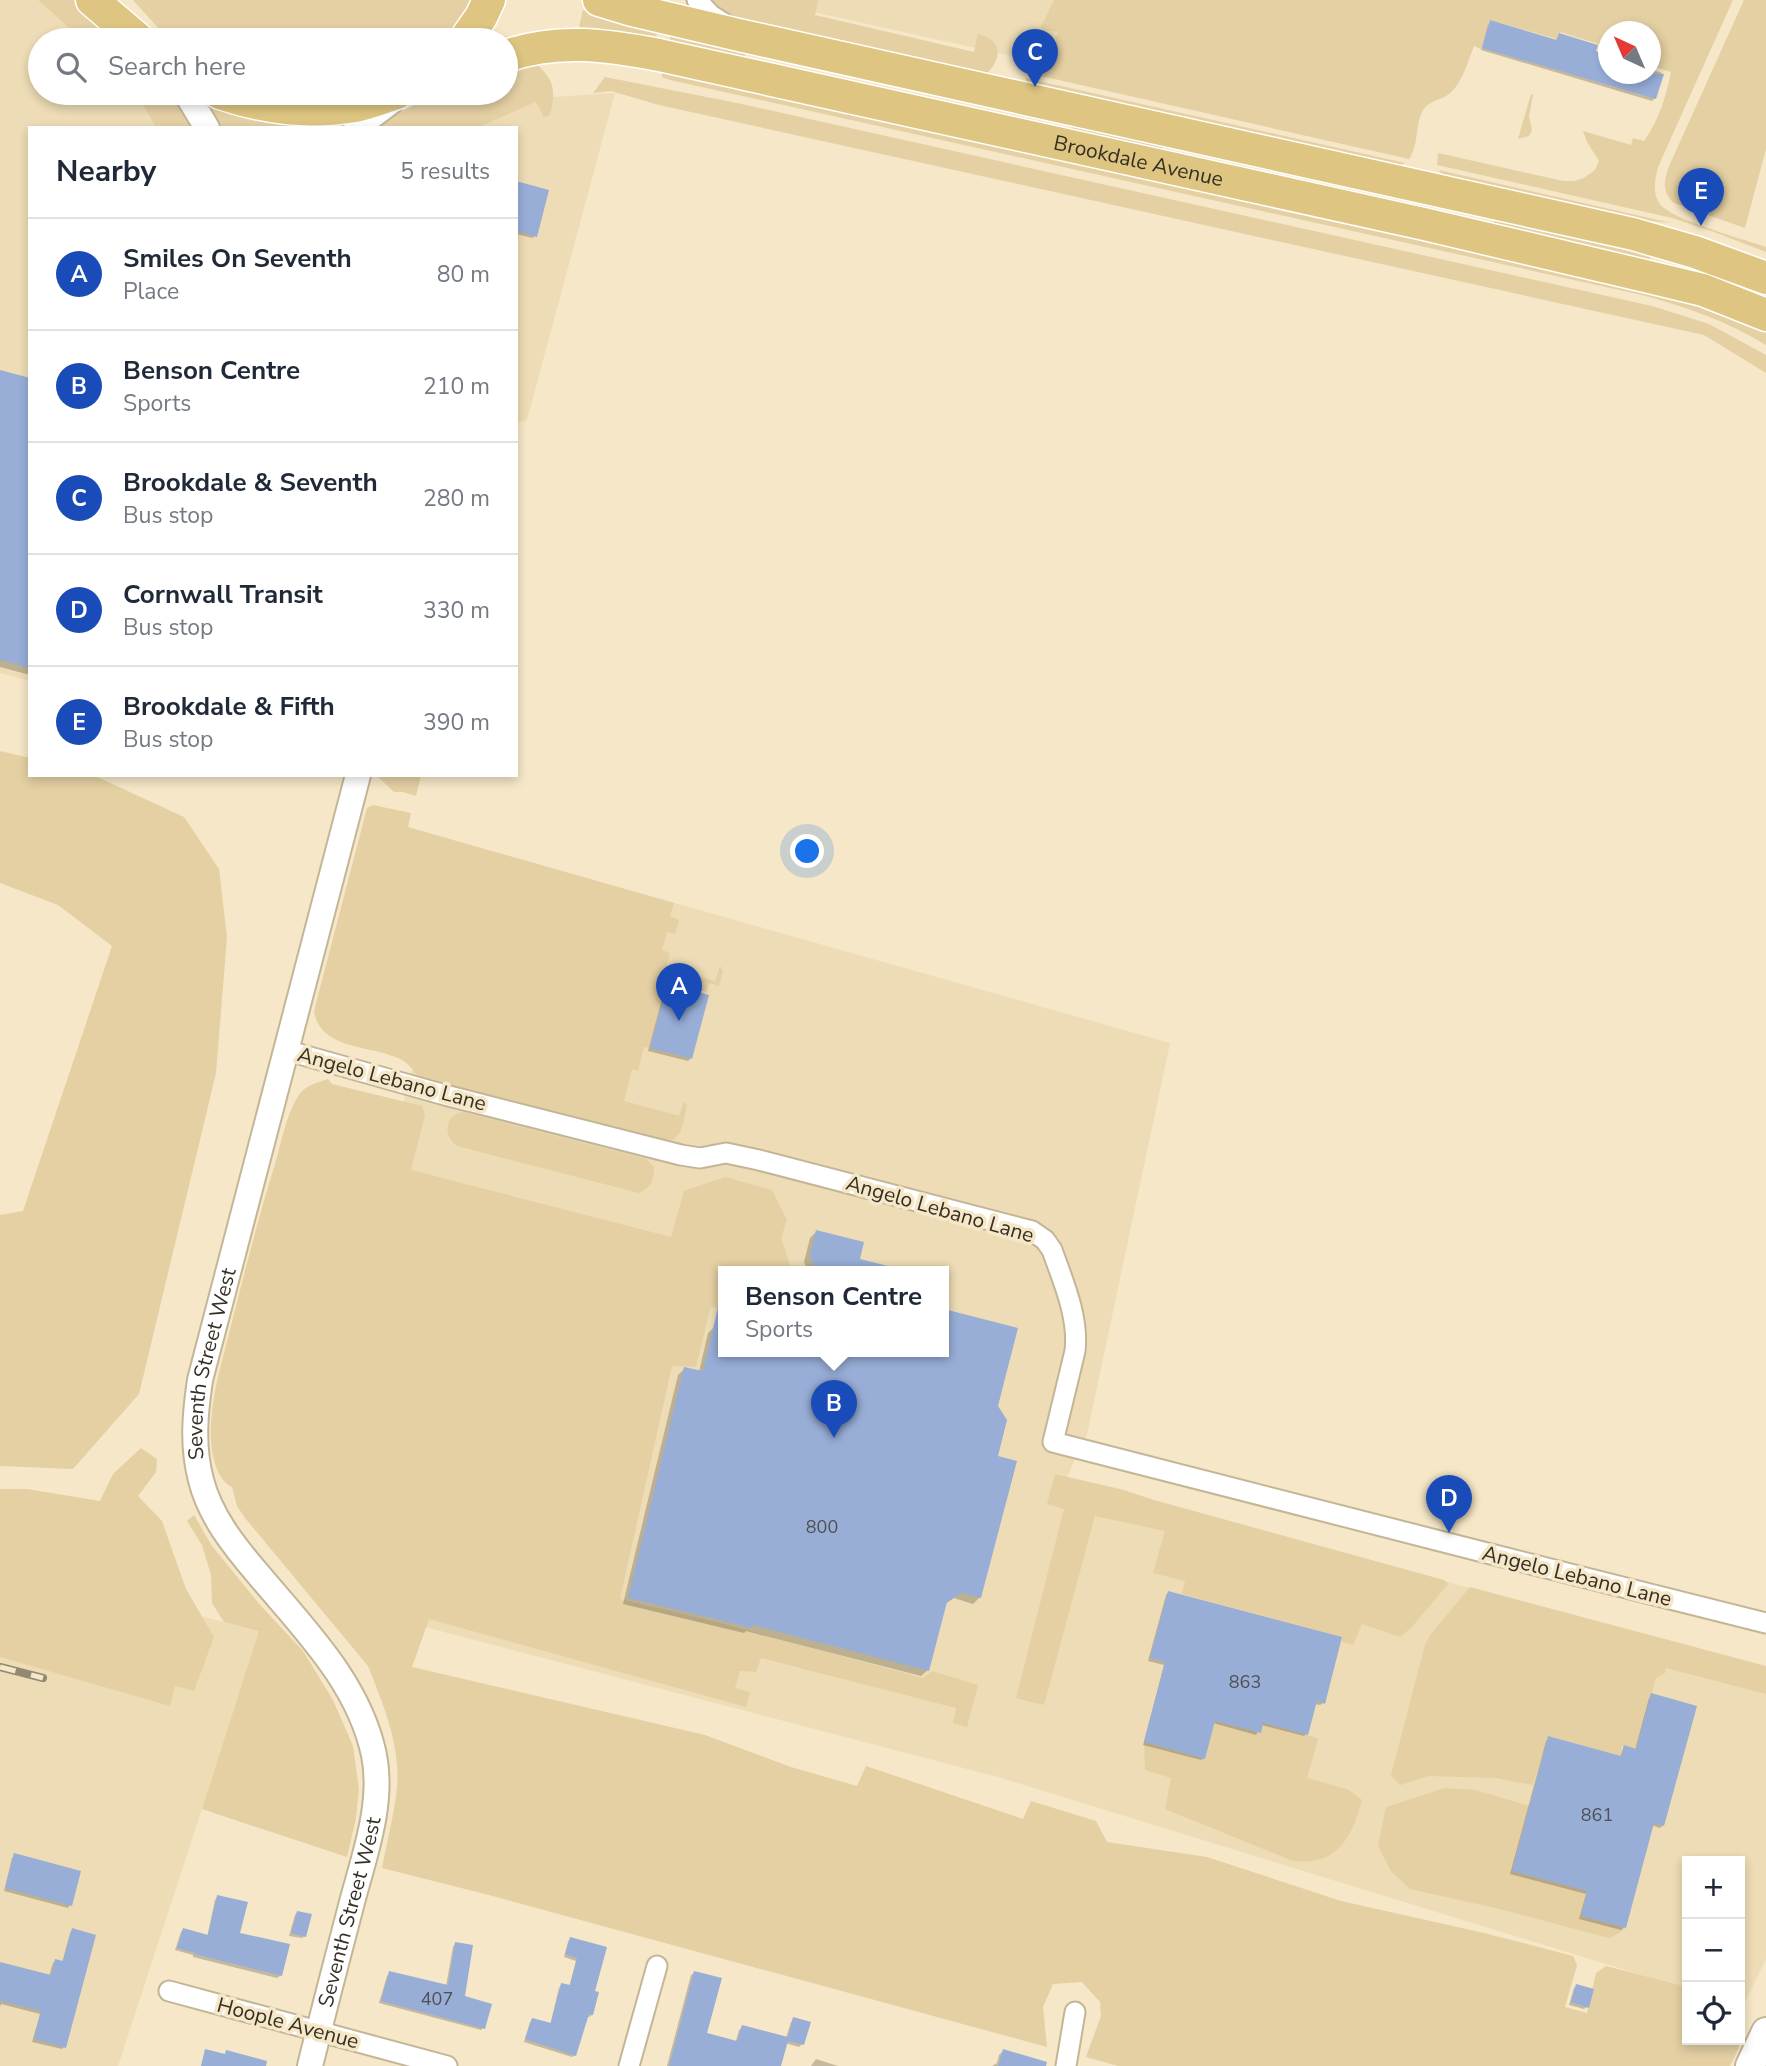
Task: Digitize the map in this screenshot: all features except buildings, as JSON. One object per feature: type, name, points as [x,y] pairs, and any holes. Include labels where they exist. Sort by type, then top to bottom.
[{"type":"main road","points":[[92,0],[125,28]]},
{"type":"main road","points":[[118,0],[132,28]]},
{"type":"main road","points":[[473,28],[489,0]]},
{"type":"main road","name":"Brookdale Avenue","points":[[624,3],[743,36],[1633,234],[1695,252],[1766,278]]},
{"type":"main road","name":"Brookdale Avenue","points":[[518,53],[554,46],[594,44],[659,55],[1424,224],[1703,290],[1766,315]]},
{"type":"main road","points":[[261,105],[320,111],[358,105]]},
{"type":"main road","points":[[1750,2066],[1766,2032]]},
{"type":"street","points":[[697,0],[710,15],[743,36]]},
{"type":"street","points":[[193,105],[206,126]]},
{"type":"street","points":[[359,126],[388,105]]},
{"type":"street","name":"Seventh Street West","points":[[310,2066],[370,1833],[375,1800],[374,1758],[361,1714],[334,1664],[229,1540],[201,1481],[195,1451],[194,1418],[200,1380],[357,777]]},
{"type":"street","name":"Angelo Lebano Lane","points":[[285,1050],[681,1156],[700,1158],[726,1153],[760,1160],[1032,1231],[1045,1240],[1052,1250],[1077,1337],[1053,1442],[1766,1623]]},
{"type":"street","points":[[628,2066],[657,1966]]},
{"type":"street","name":"Hoople Avenue","points":[[169,1991],[447,2066]]},
{"type":"street","points":[[1066,2066],[1075,2012]]},
{"type":"shaded area","points":[[0,0],[38,0],[68,28],[28,28],[28,105],[145,105],[156,126],[28,126],[28,680],[0,673]]},
{"type":"shaded area","points":[[38,0],[74,0],[105,28],[69,28]]},
{"type":"shaded area","points":[[133,0],[471,0],[468,13],[455,28],[158,28]]},
{"type":"shaded area","points":[[707,0],[818,0],[815,15],[974,52],[978,34],[987,37],[997,47],[997,59],[983,77],[727,18]]},
{"type":"shaded area","points":[[759,0],[1079,0],[1049,64]]},
{"type":"shaded area","points":[[1054,0],[1733,0],[1658,167],[1655,191],[1657,200],[1667,210],[1693,222],[1766,247],[1766,252],[1672,218],[1437,165],[1438,153],[1563,181],[1575,181],[1595,170],[1599,161],[1583,131],[1631,145],[1633,138],[1644,141],[1661,108],[1671,72],[1661,69],[1661,21],[1598,21],[1598,44],[1560,32],[1557,39],[1490,20],[1481,49],[1474,46],[1454,90],[1431,103],[1422,112],[1409,159],[1023,72],[1025,59],[1031,52],[1052,51],[1058,32],[1041,27]]},
{"type":"shaded area","points":[[1744,0],[1766,0],[1766,149],[1745,228],[1674,203],[1665,190],[1670,164]]},
{"type":"shaded area","points":[[583,10],[658,28],[655,42],[579,27]]},
{"type":"shaded area","points":[[672,31],[747,48],[743,62],[668,45]]},
{"type":"shaded area","points":[[531,59],[549,77],[553,90],[550,115],[544,117],[536,102],[482,126],[373,126],[414,105],[518,105],[518,63]]},
{"type":"shaded area","points":[[662,66],[1682,298],[1766,331],[1766,345],[1706,316],[1642,295],[670,80],[662,77]]},
{"type":"shaded area","points":[[605,77],[737,103],[1652,306],[1709,324],[1766,355],[1766,373],[1704,335],[659,105],[611,91],[593,93]]},
{"type":"shaded area","points":[[1025,78],[1405,163],[1398,167],[1029,87]]},
{"type":"shaded area","points":[[615,93],[527,420],[518,422],[518,126],[482,126],[554,97]]},
{"type":"shaded area","points":[[1531,94],[1529,116],[1532,130],[1529,136],[1518,139]]},
{"type":"shaded area","points":[[144,105],[181,105],[196,126],[155,126]]},
{"type":"shaded area","points":[[205,105],[256,120],[306,126],[218,126]]},
{"type":"shaded area","points":[[1073,120],[1164,141],[1162,154],[1070,135]]},
{"type":"shaded area","points":[[343,124],[341,126],[306,126]]},
{"type":"shaded area","points":[[1439,170],[1671,223],[1611,217],[1446,180]]},
{"type":"shaded area","points":[[1495,214],[1652,250],[1649,264],[1493,228]]},
{"type":"shaded area","points":[[0,751],[28,758],[28,777],[97,777],[184,817],[219,869],[227,937],[216,1073],[139,1394],[73,1469],[0,1466],[0,1215],[23,1211],[112,946],[58,905],[0,883]]},
{"type":"shaded area","points":[[378,777],[421,777],[416,796],[394,792]]},
{"type":"shaded area","points":[[373,805],[411,813],[408,827],[674,903],[670,916],[679,920],[675,934],[667,932],[662,950],[670,953],[666,968],[715,981],[720,966],[723,971],[719,986],[709,983],[706,992],[667,983],[649,1048],[644,1047],[638,1071],[632,1069],[624,1101],[679,1116],[684,1101],[687,1106],[683,1124],[675,1138],[663,1140],[417,1076],[402,1060],[350,1045],[327,1034],[314,1011],[367,808]]},
{"type":"shaded area","points":[[473,846],[1170,1043],[1087,1434],[1067,1477],[1766,1670],[1766,1959],[1745,2002],[1745,1856],[1682,1856],[1682,1987],[998,1777],[379,1615],[382,1182]]},
{"type":"shaded area","points":[[328,1079],[332,1084],[422,1106],[425,1115],[411,1170],[671,1237],[684,1191],[725,1177],[772,1190],[787,1220],[781,1238],[790,1265],[718,1266],[718,1308],[711,1306],[696,1367],[672,1366],[620,1599],[717,1622],[923,1678],[932,1671],[978,1685],[967,1727],[953,1723],[956,1708],[761,1658],[756,1672],[740,1671],[735,1688],[750,1692],[746,1707],[429,1619],[412,1667],[705,1735],[791,1767],[857,1786],[866,1766],[1023,1819],[1031,1801],[1096,1821],[1107,1842],[1207,1857],[1341,1901],[1573,1956],[1577,1965],[1565,2007],[1587,2013],[1596,1973],[1606,1966],[1682,1986],[1682,2045],[1739,2045],[1730,2066],[1118,2066],[1086,2057],[1101,2016],[1100,2002],[1082,1982],[1053,1984],[1043,2007],[1047,2047],[382,1868],[398,1772],[390,1726],[368,1666],[245,1518],[237,1506],[232,1487],[219,1473],[211,1441],[214,1399],[251,1247],[287,1122],[293,1105],[303,1091]]},
{"type":"shaded area","points":[[462,1112],[646,1159],[654,1167],[652,1180],[649,1186],[639,1193],[457,1146],[449,1137],[448,1127],[452,1118]]},
{"type":"shaded area","points":[[141,1448],[157,1459],[156,1472],[138,1496],[162,1521],[186,1589],[214,1637],[194,1691],[175,1686],[170,1706],[0,1657],[0,1489],[27,1489],[100,1501],[113,1474]]},
{"type":"shaded area","points":[[1055,1474],[1124,1490],[1444,1580],[1448,1584],[1412,1627],[1400,1637],[1362,1624],[1353,1645],[1342,1642],[1342,1637],[1182,1594],[1185,1581],[1153,1573],[1165,1531],[1095,1516],[1044,1705],[1016,1698],[1064,1509],[1047,1504]]},
{"type":"shaded area","points":[[194,1515],[212,1546],[261,1606],[303,1651],[333,1700],[353,1746],[359,1789],[347,1857],[202,1809],[259,1631],[224,1622],[212,1603],[211,1575],[202,1545],[187,1521]]},
{"type":"shaded area","points":[[0,1566],[260,1631],[118,2066],[0,2066]]},
{"type":"shaded area","points":[[1470,1587],[1766,1666],[1766,1694],[1666,1668],[1665,1673],[1656,1678],[1636,1749],[1622,1746],[1621,1756],[1548,1736],[1533,1785],[1495,1778],[1428,1776],[1400,1785],[1391,1775],[1425,1645],[1430,1635]]},
{"type":"shaded area","points":[[1215,1721],[1261,1732],[1263,1723],[1318,1739],[1307,1778],[1349,1790],[1362,1800],[1353,1826],[1340,1847],[1321,1859],[1293,1861],[1165,1809],[1171,1778],[1145,1770],[1144,1742],[1205,1758]]},
{"type":"shaded area","points":[[1445,1788],[1475,1790],[1529,1806],[1512,1871],[1587,1891],[1581,1916],[1626,1928],[1609,1938],[1410,1889],[1391,1871],[1378,1846],[1386,1807]]},
{"type":"railway","points":[[0,1667],[43,1678]]},
{"type":"place","name":"Brookdale & Seventh","points":[[1035,87]]},
{"type":"place","name":"Brookdale & Fifth","points":[[1701,226]]},
{"type":"place","name":"Smiles On Seventh","points":[[679,1021]]},
{"type":"place","name":"Benson Centre","points":[[834,1438]]},
{"type":"place","name":"Cornwall Transit","points":[[1449,1533]]}]
